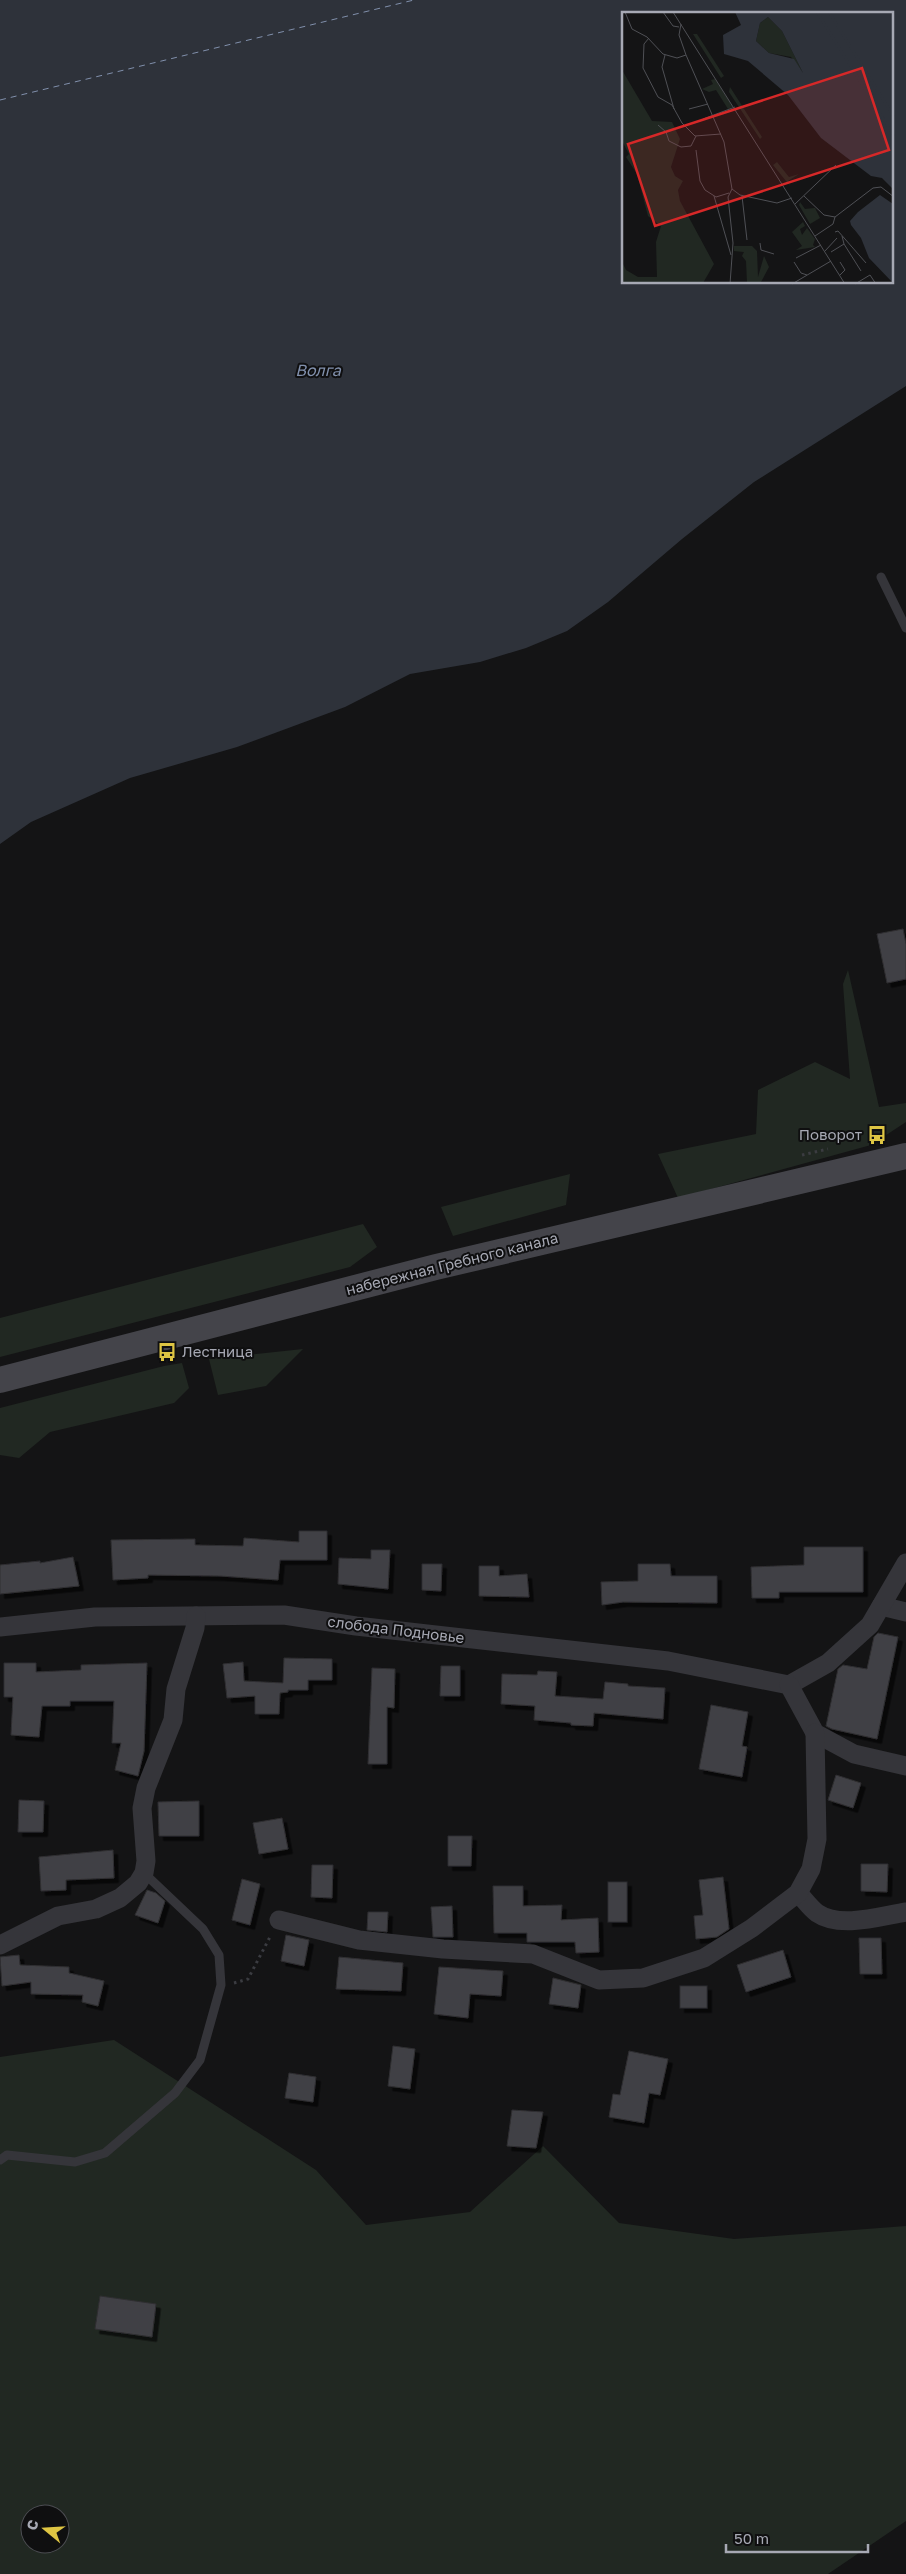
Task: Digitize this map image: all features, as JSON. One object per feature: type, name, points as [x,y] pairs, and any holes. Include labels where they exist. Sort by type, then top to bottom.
[{"type":"street","name":"набережная Гребного канала","points":[[0,1380],[436,1267],[906,1156]]},
{"type":"street","points":[[279,1920],[359,1940],[533,1954],[599,1980],[643,1978],[704,1958],[752,1928],[798,1893],[811,1869],[817,1839],[815,1733],[789,1685],[828,1663],[870,1625],[906,1563]]},
{"type":"street","points":[[881,1606],[906,1612]]},
{"type":"street","name":"слобода Подновье","points":[[0,1626],[94,1617],[284,1615],[356,1626],[668,1661],[789,1685]]},
{"type":"street","points":[[0,1945],[58,1916],[96,1909],[120,1898],[138,1882],[144,1873],[146,1861],[142,1808],[145,1794],[173,1720],[176,1689],[195,1628],[196,1616]]},
{"type":"street","points":[[815,1733],[854,1754],[906,1766]]},
{"type":"street","points":[[798,1893],[818,1913],[833,1919],[849,1920],[906,1912]]},
{"type":"lane","points":[[881,577],[906,628]]},
{"type":"lane","points":[[0,2152],[10,2155],[75,2162],[105,2153],[175,2093],[200,2060],[221,1986],[219,1955],[203,1929],[144,1873]]},
{"type":"lane","points":[[0,2160],[10,2155]]},
{"type":"path","points":[[221,1986],[248,1979],[279,1920]]},
{"type":"shaded area","points":[[848,970],[879,1107],[906,1103],[906,1122],[871,1145],[678,1198],[658,1154],[756,1134],[758,1090],[815,1062],[850,1079],[843,984]]},
{"type":"shaded area","points":[[570,1174],[566,1205],[453,1236],[441,1207]]},
{"type":"shaded area","points":[[363,1224],[377,1247],[350,1267],[0,1357],[0,1318]]},
{"type":"shaded area","points":[[303,1349],[266,1386],[218,1395],[209,1359]]},
{"type":"shaded area","points":[[182,1363],[189,1388],[174,1403],[50,1432],[19,1458],[0,1455],[0,1408]]},
{"type":"shaded area","points":[[114,2040],[316,2170],[366,2225],[470,2212],[543,2146],[619,2223],[734,2239],[906,2226],[906,2521],[828,2574],[0,2574],[0,2057]]},
{"type":"water","name":"Волга","points":[[0,0],[906,0],[906,386],[754,482],[682,539],[608,602],[567,631],[526,648],[480,662],[410,674],[345,707],[237,747],[130,778],[31,822],[0,844]]},
{"type":"building","points":[[903,929],[906,944],[906,979],[887,983],[877,934]]},
{"type":"building","points":[[299,1531],[327,1531],[327,1560],[280,1560],[278,1580],[220,1576],[148,1575],[148,1578],[113,1580],[111,1540],[195,1539],[195,1545],[243,1546],[244,1538],[299,1542]]},
{"type":"building","points":[[804,1547],[863,1547],[863,1592],[779,1592],[779,1598],[752,1598],[751,1567],[804,1565]]},
{"type":"building","points":[[371,1550],[390,1550],[388,1589],[338,1584],[339,1558],[371,1559]]},
{"type":"building","points":[[73,1557],[79,1586],[0,1594],[0,1565],[40,1561],[40,1563]]},
{"type":"building","points":[[422,1564],[442,1564],[441,1591],[422,1590]]},
{"type":"building","points":[[638,1564],[670,1564],[671,1576],[717,1576],[717,1603],[623,1602],[602,1605],[601,1582],[638,1581]]},
{"type":"building","points":[[479,1566],[499,1566],[499,1576],[527,1574],[529,1597],[479,1596]]},
{"type":"building","points":[[878,1633],[898,1637],[877,1739],[826,1726],[838,1669],[843,1665],[867,1669],[874,1637]]},
{"type":"building","points":[[284,1658],[332,1659],[332,1680],[308,1680],[308,1690],[288,1690],[288,1692],[280,1693],[279,1714],[255,1714],[255,1696],[227,1698],[223,1664],[243,1662],[244,1681],[283,1683]]},
{"type":"building","points":[[4,1663],[36,1663],[36,1672],[81,1670],[81,1665],[147,1663],[144,1751],[138,1776],[115,1770],[121,1743],[112,1743],[114,1701],[70,1701],[70,1706],[42,1706],[39,1737],[11,1735],[13,1697],[4,1697]]},
{"type":"building","points":[[441,1666],[460,1666],[460,1696],[440,1696]]},
{"type":"building","points":[[372,1668],[395,1669],[394,1708],[387,1707],[387,1764],[368,1764]]},
{"type":"building","points":[[538,1671],[557,1672],[555,1696],[603,1699],[605,1682],[628,1684],[628,1686],[665,1688],[663,1719],[594,1713],[593,1726],[571,1725],[571,1723],[534,1720],[535,1706],[501,1704],[502,1674],[537,1675]]},
{"type":"building","points":[[711,1705],[748,1712],[742,1746],[747,1747],[742,1777],[699,1769]]},
{"type":"building","points":[[836,1775],[861,1783],[853,1808],[828,1800]]},
{"type":"building","points":[[19,1800],[44,1801],[43,1832],[18,1832]]},
{"type":"building","points":[[199,1801],[199,1836],[159,1836],[158,1802]]},
{"type":"building","points":[[282,1818],[288,1849],[259,1854],[253,1823]]},
{"type":"building","points":[[448,1836],[472,1836],[471,1866],[448,1866]]},
{"type":"building","points":[[113,1850],[114,1878],[66,1880],[66,1890],[41,1891],[39,1857]]},
{"type":"building","points":[[861,1864],[888,1864],[887,1892],[861,1891]]},
{"type":"building","points":[[312,1865],[333,1865],[332,1898],[311,1897]]},
{"type":"building","points":[[723,1877],[729,1929],[717,1937],[696,1939],[694,1916],[703,1915],[699,1880]]},
{"type":"building","points":[[242,1879],[260,1884],[250,1925],[232,1920]]},
{"type":"building","points":[[608,1882],[627,1882],[627,1922],[608,1922]]},
{"type":"building","points":[[493,1886],[523,1886],[523,1906],[562,1905],[561,1920],[598,1918],[599,1952],[576,1953],[575,1942],[527,1942],[527,1933],[494,1933]]},
{"type":"building","points":[[147,1890],[156,1893],[165,1901],[158,1923],[135,1915]]},
{"type":"building","points":[[452,1906],[453,1937],[433,1937],[431,1907]]},
{"type":"building","points":[[368,1912],[388,1912],[387,1932],[367,1930]]},
{"type":"building","points":[[286,1935],[309,1940],[304,1966],[281,1961]]},
{"type":"building","points":[[859,1938],[881,1938],[882,1974],[860,1974]]},
{"type":"building","points":[[783,1950],[791,1977],[746,1992],[737,1965]]},
{"type":"building","points":[[19,1955],[20,1965],[69,1967],[69,1973],[104,1981],[98,2006],[82,2002],[83,1995],[31,1994],[31,1982],[2,1986],[0,1957]]},
{"type":"building","points":[[339,1957],[403,1963],[401,1991],[336,1989]]},
{"type":"building","points":[[439,1967],[503,1971],[501,1996],[470,1994],[468,2018],[434,2014]]},
{"type":"building","points":[[553,1978],[581,1985],[578,2008],[549,2004]]},
{"type":"building","points":[[680,1986],[707,1986],[707,2008],[680,2008]]},
{"type":"building","points":[[393,2046],[415,2049],[410,2089],[388,2086]]},
{"type":"building","points":[[629,2051],[668,2059],[660,2095],[649,2093],[644,2123],[609,2117],[613,2094],[620,2095]]},
{"type":"building","points":[[289,2073],[316,2077],[313,2102],[285,2098]]},
{"type":"building","points":[[512,2110],[543,2112],[536,2148],[507,2146]]},
{"type":"building","points":[[100,2296],[156,2304],[152,2337],[95,2329]]},
{"type":"ferry route","points":[[0,100],[414,0]]},
{"type":"place","name":"Поворот","points":[[877,1135]]},
{"type":"place","name":"Лестница","points":[[167,1352]]}]
